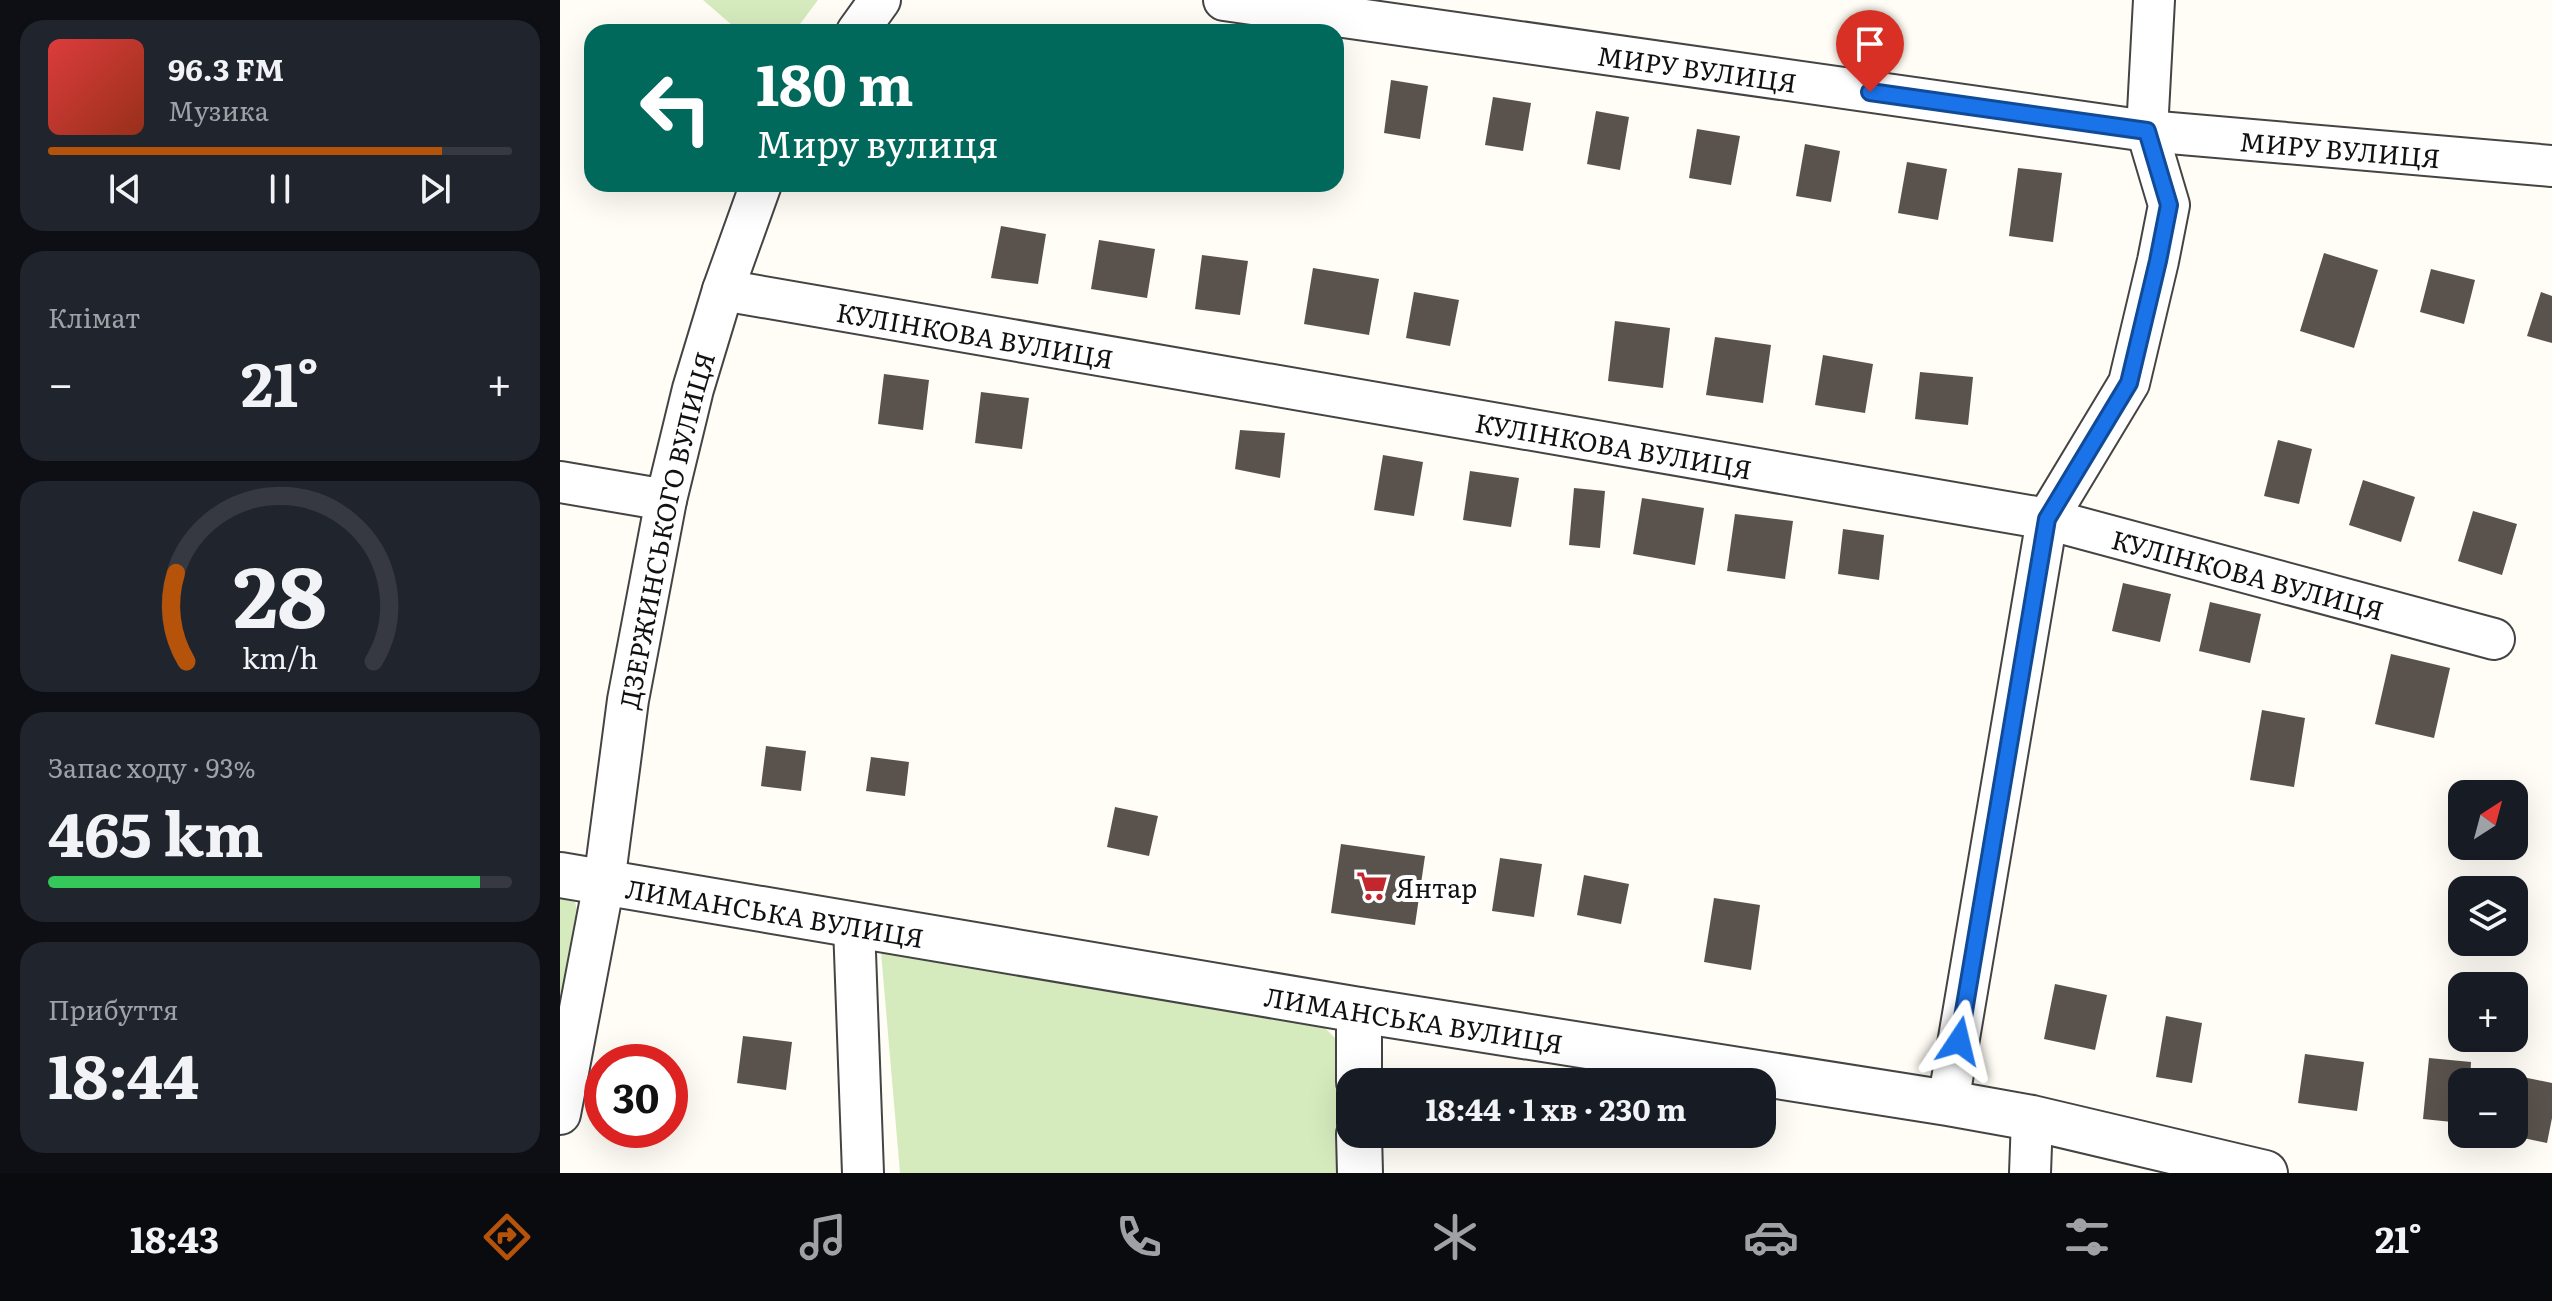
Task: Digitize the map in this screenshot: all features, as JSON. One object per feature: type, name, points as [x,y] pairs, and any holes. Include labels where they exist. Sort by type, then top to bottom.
[{"type":"street","points":[[863,24],[880,0]]},
{"type":"street","name":"МИРУ ВУЛИЦЯ","points":[[1224,0],[2147,131],[2552,166]]},
{"type":"street","points":[[1948,1103],[2047,519],[2129,383],[2169,205],[2147,131],[2154,0]]},
{"type":"street","name":"ДЗЕРЖИНСЬКОГО ВУЛИЦЯ","points":[[560,1114],[604,883],[628,700],[666,500],[693,389],[723,290],[758,192]]},
{"type":"street","name":"КУЛІНКОВА ВУЛИЦЯ","points":[[723,290],[2047,519],[2494,639]]},
{"type":"street","points":[[560,482],[666,500]]},
{"type":"street","name":"ЛИМАНСЬКА ВУЛИЦЯ","points":[[560,875],[1359,1010],[1948,1103],[2032,1118],[2265,1173]]},
{"type":"street","points":[[854,925],[863,1173]]},
{"type":"street","points":[[1359,1010],[1359,1068]]},
{"type":"street","points":[[2030,1173],[2032,1118]]},
{"type":"street","points":[[1359,1148],[1360,1173]]},
{"type":"green space","points":[[703,0],[818,0],[800,24],[731,24]]},
{"type":"green space","points":[[560,896],[575,902],[580,922],[560,1032]]},
{"type":"green space","points":[[907,947],[1317,1020],[1335,1038],[1346,1063],[1346,1068],[1336,1068],[1336,1148],[1346,1148],[1346,1173],[900,1173],[881,952]]},
{"type":"building","points":[[1391,80],[1428,86],[1420,139],[1384,133]]},
{"type":"building","points":[[1493,97],[1531,103],[1523,151],[1485,145]]},
{"type":"building","points":[[1596,111],[1629,117],[1620,170],[1587,164]]},
{"type":"building","points":[[1697,129],[1740,136],[1731,185],[1689,178]]},
{"type":"building","points":[[1805,144],[1840,151],[1831,202],[1796,196]]},
{"type":"building","points":[[1907,162],[1947,169],[1938,220],[1898,213]]},
{"type":"building","points":[[2018,168],[2062,173],[2053,242],[2009,236]]},
{"type":"building","points":[[1001,226],[1046,234],[1038,284],[991,278]]},
{"type":"building","points":[[1099,240],[1155,249],[1147,298],[1091,289]]},
{"type":"building","points":[[2324,253],[2378,270],[2354,348],[2300,331]]},
{"type":"building","points":[[1202,255],[1248,261],[1240,315],[1195,309]]},
{"type":"building","points":[[1313,268],[1379,279],[1369,335],[1304,324]]},
{"type":"building","points":[[2431,269],[2475,280],[2464,324],[2420,312]]},
{"type":"building","points":[[1414,292],[1459,300],[1450,346],[1406,338]]},
{"type":"building","points":[[2541,292],[2552,296],[2552,343],[2527,336]]},
{"type":"building","points":[[1615,321],[1670,328],[1663,388],[1608,381]]},
{"type":"building","points":[[1715,337],[1771,345],[1763,403],[1706,395]]},
{"type":"building","points":[[1823,355],[1873,364],[1865,413],[1815,405]]},
{"type":"building","points":[[1920,372],[1973,377],[1968,425],[1915,419]]},
{"type":"building","points":[[884,374],[929,380],[923,430],[878,424]]},
{"type":"building","points":[[981,392],[1029,398],[1022,449],[975,443]]},
{"type":"building","points":[[1240,430],[1285,433],[1280,478],[1235,469]]},
{"type":"building","points":[[2278,440],[2312,449],[2299,504],[2264,496]]},
{"type":"building","points":[[1383,455],[1423,462],[1414,516],[1374,510]]},
{"type":"building","points":[[1470,471],[1519,478],[1511,527],[1463,520]]},
{"type":"building","points":[[2363,480],[2415,497],[2401,542],[2349,525]]},
{"type":"building","points":[[1574,488],[1605,491],[1600,548],[1569,545]]},
{"type":"building","points":[[1642,498],[1704,508],[1695,565],[1633,554]]},
{"type":"building","points":[[2473,511],[2517,524],[2502,575],[2458,561]]},
{"type":"building","points":[[1735,514],[1793,521],[1785,579],[1727,571]]},
{"type":"building","points":[[1843,529],[1884,535],[1879,580],[1838,574]]},
{"type":"building","points":[[2123,583],[2171,594],[2160,642],[2112,631]]},
{"type":"building","points":[[2210,602],[2261,614],[2250,663],[2199,651]]},
{"type":"building","points":[[2391,654],[2450,668],[2434,738],[2375,724]]},
{"type":"building","points":[[2262,710],[2305,718],[2294,787],[2250,780]]},
{"type":"building","points":[[766,746],[806,751],[801,791],[761,786]]},
{"type":"building","points":[[871,757],[909,762],[905,796],[866,791]]},
{"type":"building","points":[[1115,807],[1158,816],[1149,856],[1107,847]]},
{"type":"building","points":[[1341,844],[1425,856],[1415,925],[1331,913]]},
{"type":"building","points":[[1500,858],[1542,864],[1534,917],[1492,911]]},
{"type":"building","points":[[1584,875],[1629,884],[1621,924],[1577,915]]},
{"type":"building","points":[[1714,898],[1760,905],[1751,970],[1704,962]]},
{"type":"building","points":[[2055,984],[2107,995],[2095,1050],[2044,1039]]},
{"type":"building","points":[[2166,1016],[2202,1023],[2192,1083],[2156,1077]]},
{"type":"building","points":[[743,1036],[792,1042],[786,1090],[737,1083]]},
{"type":"building","points":[[2305,1054],[2364,1062],[2357,1111],[2298,1103]]},
{"type":"building","points":[[2429,1058],[2471,1062],[2471,1068],[2448,1068],[2448,1122],[2423,1119]]},
{"type":"building","points":[[2528,1078],[2552,1083],[2552,1118],[2547,1143],[2528,1139]]},
{"type":"place","name":"Янтар","points":[[1372,886]]},
{"type":"route","points":[[1870,92],[2147,131],[2169,205],[2129,383],[2047,519],[1959,1041]]}]
